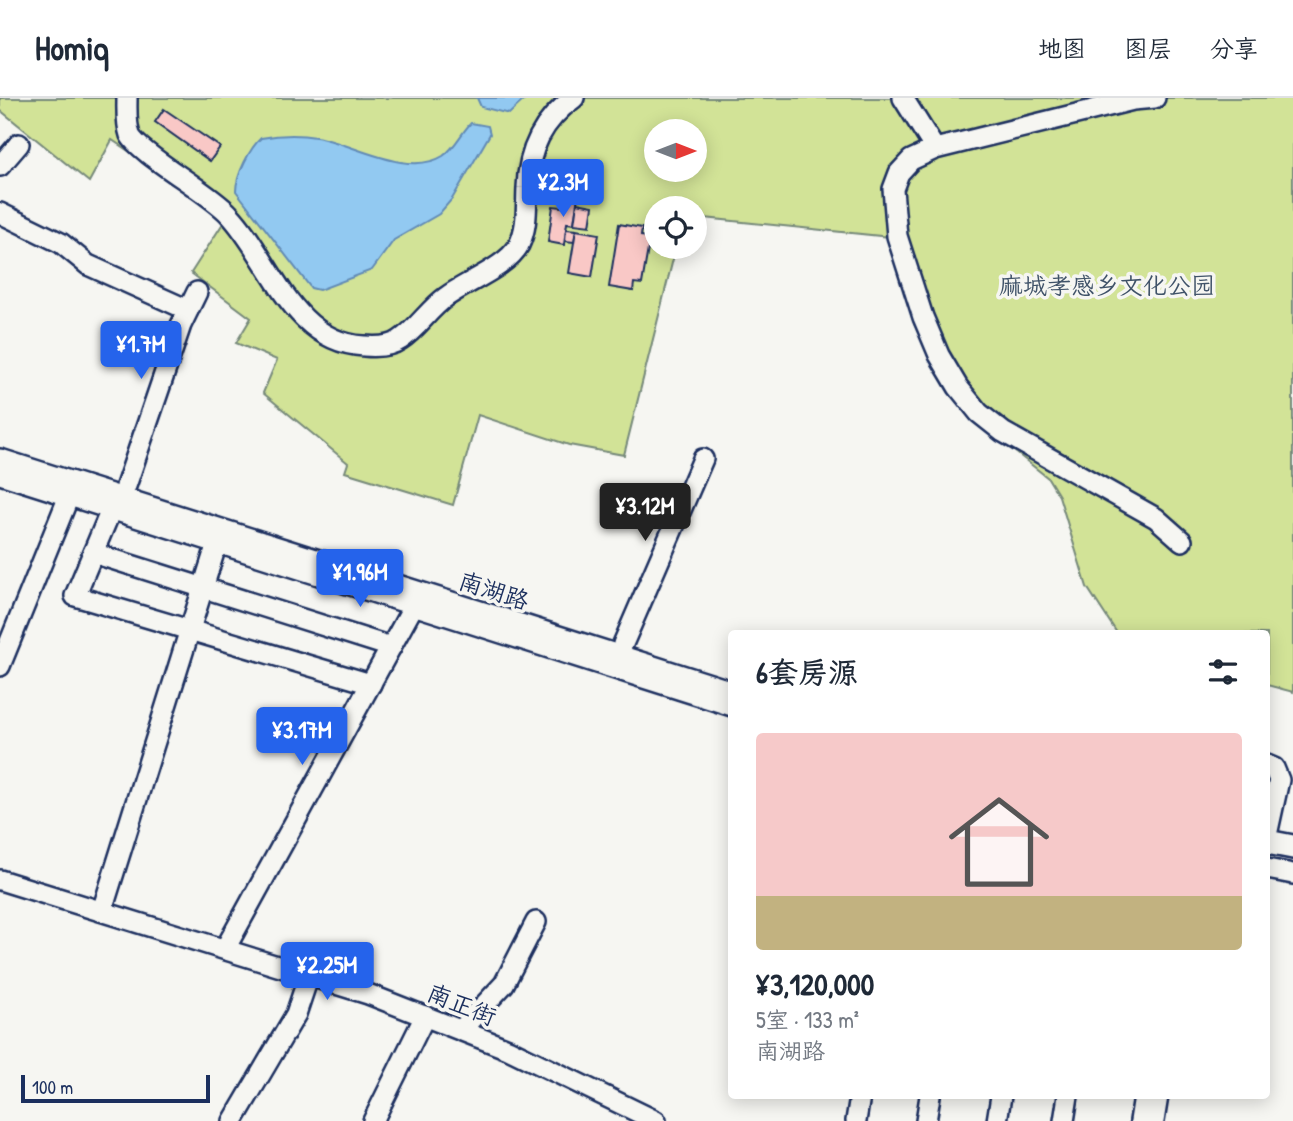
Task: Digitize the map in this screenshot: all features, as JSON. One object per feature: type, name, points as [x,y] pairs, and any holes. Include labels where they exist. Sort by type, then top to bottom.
[{"type":"main road","name":"南湖路","points":[[0,446],[728,677]]},
{"type":"main road","name":"南湖路","points":[[1,473],[728,692]]},
{"type":"main road","points":[[1270,843],[1293,847]]},
{"type":"main road","points":[[1270,857],[1293,862]]},
{"type":"street","points":[[127,98],[127,126],[135,143],[207,193],[230,215],[251,242],[292,306],[311,323],[344,343],[368,347],[399,341],[445,297],[513,252],[525,228],[529,166],[539,133],[554,115],[574,98]]},
{"type":"street","points":[[903,98],[934,149]]},
{"type":"street","points":[[1155,98],[1133,100],[934,149],[904,166],[895,181],[893,198],[897,236],[930,337],[948,373],[969,401],[1003,432],[1156,518],[1182,541]]},
{"type":"street","points":[[0,166],[19,144]]},
{"type":"street","points":[[0,213],[61,243],[89,265],[188,310]]},
{"type":"street","points":[[126,486],[188,310],[197,292]]},
{"type":"street","points":[[623,644],[703,459]]},
{"type":"street","points":[[1,473],[728,705]]},
{"type":"street","points":[[0,666],[69,496]]},
{"type":"street","points":[[111,509],[75,596],[371,684]]},
{"type":"street","points":[[102,911],[217,543]]},
{"type":"street","points":[[93,553],[391,647]]},
{"type":"street","points":[[226,949],[414,605]]},
{"type":"street","points":[[1270,766],[1274,768],[1279,780],[1270,821]]},
{"type":"street","points":[[1270,870],[1293,874]]},
{"type":"street","name":"南正街","points":[[0,880],[309,975],[425,1016],[461,1030],[656,1121]]},
{"type":"street","points":[[461,1030],[504,984],[536,922]]},
{"type":"street","points":[[233,1121],[296,1014],[309,975]]},
{"type":"street","points":[[373,1121],[425,1016]]},
{"type":"street","points":[[856,1121],[860,1099]]},
{"type":"street","points":[[926,1121],[930,1099]]},
{"type":"street","points":[[997,1121],[1001,1099]]},
{"type":"street","points":[[1064,1121],[1068,1099]]},
{"type":"street","points":[[1140,1121],[1144,1099]]},
{"type":"street","points":[[1154,1121],[1158,1099]]},
{"type":"green space","name":"麻城孝感乡文化公园","points":[[0,98],[1293,98],[1293,692],[1270,686],[1270,630],[1115,630],[1087,587],[1059,496],[1048,478],[1000,440],[944,384],[914,324],[890,237],[707,218],[707,196],[644,196],[644,259],[673,259],[624,455],[569,445],[478,415],[453,505],[345,472],[348,463],[263,393],[277,360],[236,343],[251,318],[191,273],[227,217],[112,140],[89,182],[0,110]]},
{"type":"water","points":[[477,98],[526,98],[509,114],[481,107]]},
{"type":"water","points":[[471,123],[488,126],[490,134],[452,199],[439,214],[394,240],[372,270],[319,290],[311,288],[236,191],[244,162],[261,138],[288,135],[316,137],[397,161],[429,162],[451,149]]},
{"type":"building","points":[[164,109],[220,147],[210,161],[155,122]]},
{"type":"building","points":[[564,193],[578,196],[574,224],[567,223],[564,245],[548,242],[553,206],[562,207]]},
{"type":"building","points":[[577,203],[593,206],[590,226],[574,224]]},
{"type":"building","points":[[619,224],[642,228],[644,259],[646,259],[642,284],[634,283],[633,291],[609,287]]},
{"type":"building","points":[[566,229],[576,230],[574,242],[565,241]]},
{"type":"building","points":[[576,230],[599,234],[592,277],[569,273]]}]
